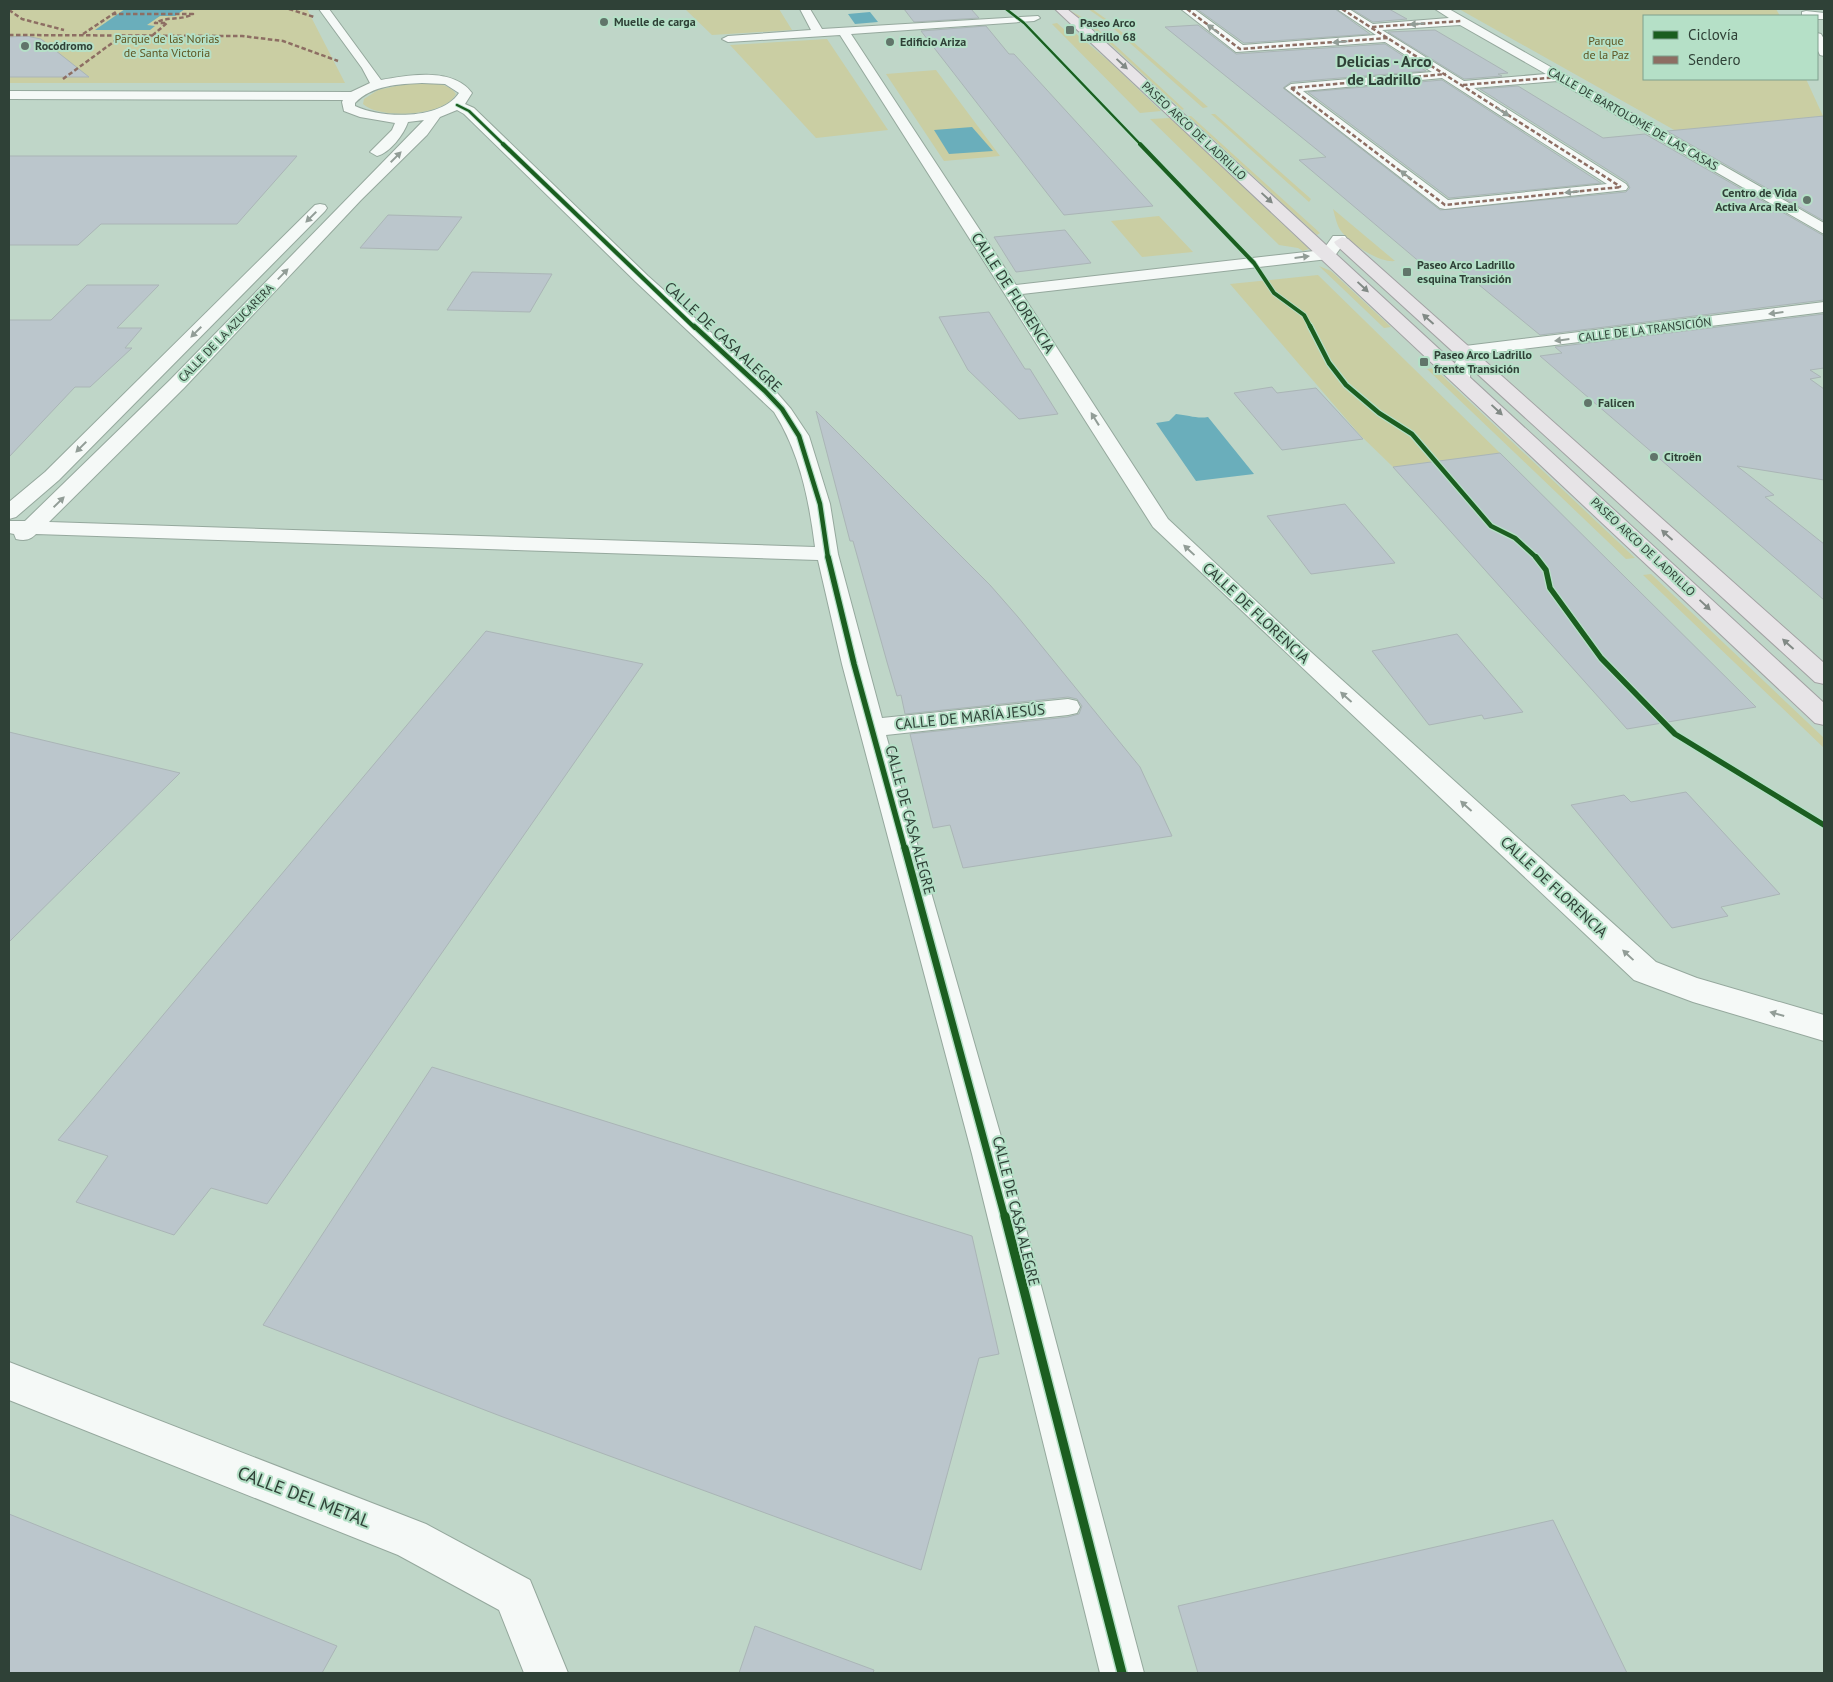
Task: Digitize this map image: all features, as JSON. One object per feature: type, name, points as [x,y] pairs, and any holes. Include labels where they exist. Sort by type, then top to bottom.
[{"type":"main road","name":"PASEO ARCO DE LADRILLO","points":[[1060,9],[1080,25],[1461,377],[1824,717]]},
{"type":"main road","points":[[1080,9],[1099,23]]},
{"type":"main road","name":"PASEO ARCO DE LADRILLO","points":[[1334,235],[1824,676]]},
{"type":"street","points":[[324,9],[332,24],[378,85]]},
{"type":"street","points":[[805,9],[819,33]]},
{"type":"street","points":[[1187,9],[1240,49],[1388,38]]},
{"type":"street","points":[[1342,9],[1446,74],[1621,187],[1445,205],[1291,88],[1446,74]]},
{"type":"street","name":"CALLE DE BARTOLOMÉ DE LAS CASAS","points":[[1441,9],[1824,229]]},
{"type":"street","points":[[1806,13],[1824,16]]},
{"type":"street","points":[[728,39],[1034,18]]},
{"type":"street","points":[[1372,27],[1462,21]]},
{"type":"street","name":"CALLE DE FLORENCIA","points":[[843,31],[1012,290],[1160,523],[1301,656],[1645,971],[1693,989],[1824,1028]]},
{"type":"street","points":[[1818,38],[1824,52]]},
{"type":"street","points":[[1462,85],[1560,77]]},
{"type":"street","points":[[9,94],[353,96],[378,85],[424,80],[454,83],[463,88],[466,93],[464,99],[446,109],[404,118],[385,119],[356,113],[349,108],[348,102],[353,96]]},
{"type":"street","name":"CALLE DE LA AZUCARERA","points":[[9,546],[32,528],[177,384],[356,197],[446,109]]},
{"type":"street","name":"CALLE DE CASA ALEGRE","points":[[446,109],[469,111],[642,279],[746,372],[782,409],[792,424],[801,444],[820,504],[827,554],[872,728],[989,1154],[1122,1673]]},
{"type":"street","points":[[364,165],[398,132],[404,118]]},
{"type":"street","name":"CALLE DE LA AZUCARERA","points":[[9,512],[52,476],[329,199]]},
{"type":"street","name":"PASEO ARCO DE LADRILLO","points":[[1328,254],[1334,235]]},
{"type":"street","points":[[1012,290],[1328,254]]},
{"type":"street","name":"CALLE DE LA TRANSICIÓN","points":[[1465,351],[1824,308]]},
{"type":"street","points":[[1461,377],[1465,351]]},
{"type":"street","points":[[9,527],[827,554]]},
{"type":"street","name":"CALLE DE MARÍA JESÚS","points":[[872,728],[1068,707]]},
{"type":"street","name":"CALLE DEL METAL","points":[[9,1381],[411,1539],[515,1595],[546,1673]]},
{"type":"green space","name":"Parque de las Norias de Santa Victoria","points":[[9,9],[307,9],[345,83],[9,83]]},
{"type":"green space","points":[[685,9],[779,9],[792,30],[712,35]]},
{"type":"green space","points":[[1067,9],[1089,21],[1184,109],[1182,110],[1086,22]]},
{"type":"green space","points":[[1088,9],[1092,9],[1109,21],[1208,107],[1203,108],[1104,20]]},
{"type":"green space","name":"Parque de la Paz","points":[[1459,9],[1776,9],[1779,15],[1643,15],[1643,80],[1806,80],[1823,116],[1676,131]]},
{"type":"green space","points":[[1057,23],[1067,32],[1074,32],[1110,62],[1161,111],[1140,113],[1052,24]]},
{"type":"green space","points":[[827,39],[888,130],[816,138],[730,45]]},
{"type":"green space","points":[[936,70],[1000,156],[944,161],[886,74]]},
{"type":"green space","points":[[405,84],[439,84],[452,89],[456,94],[450,101],[440,107],[412,113],[397,114],[383,112],[371,109],[363,104],[364,99],[378,90]]},
{"type":"green space","points":[[1211,114],[1215,114],[1311,199],[1309,202]]},
{"type":"green space","points":[[1188,116],[1191,116],[1320,233],[1317,235]]},
{"type":"green space","points":[[1170,118],[1309,249],[1303,251],[1298,248],[1279,245],[1150,119]]},
{"type":"green space","points":[[1333,209],[1395,261],[1388,261],[1374,256],[1351,241],[1340,229]]},
{"type":"green space","points":[[1159,216],[1193,252],[1142,257],[1111,221]]},
{"type":"green space","points":[[1319,266],[1331,271],[1391,327],[1384,328]]},
{"type":"green space","points":[[1318,275],[1500,453],[1393,467],[1360,435],[1230,284]]},
{"type":"green space","points":[[1434,368],[1635,558],[1626,559],[1427,369]]},
{"type":"green space","points":[[1651,574],[1824,738],[1824,748],[1643,575]]},
{"type":"water","points":[[125,9],[185,9],[175,16],[160,16],[147,25],[155,26],[150,30],[95,30]]},
{"type":"water","points":[[870,12],[878,22],[855,24],[848,14]]},
{"type":"water","points":[[972,127],[993,151],[949,154],[934,130]]},
{"type":"water","points":[[1176,414],[1208,417],[1254,474],[1196,481],[1156,423],[1169,421]]},
{"type":"building","points":[[904,9],[971,9],[979,18],[914,22]]},
{"type":"building","points":[[1197,9],[1335,9],[1370,34],[1244,43]]},
{"type":"building","points":[[1352,9],[1389,9],[1407,19],[1373,22]]},
{"type":"building","points":[[1198,25],[1236,54],[1385,44],[1426,71],[1291,82],[1283,88],[1440,210],[1626,192],[1630,188],[1627,182],[1480,89],[1518,86],[1603,138],[1645,134],[1824,236],[1824,300],[1540,335],[1456,266],[1428,269],[1299,160],[1326,157],[1165,27]]},
{"type":"building","points":[[986,26],[1009,54],[1014,54],[1153,206],[1064,215],[921,31]]},
{"type":"building","points":[[1435,30],[1508,73],[1498,74],[1502,76],[1464,79],[1388,32]]},
{"type":"building","points":[[26,36],[41,39],[89,77],[9,77],[9,37]]},
{"type":"building","points":[[1442,80],[1601,183],[1449,198],[1308,92]]},
{"type":"building","points":[[1824,116],[1824,221],[1667,131],[1732,125]]},
{"type":"building","points":[[9,156],[297,156],[237,224],[101,224],[78,245],[9,245]]},
{"type":"building","points":[[388,215],[462,217],[438,250],[360,248]]},
{"type":"building","points":[[1065,230],[1091,263],[1016,272],[994,237]]},
{"type":"building","points":[[472,272],[552,274],[530,312],[447,310]]},
{"type":"building","points":[[87,285],[159,285],[117,328],[142,328],[125,348],[132,348],[90,387],[75,387],[9,457],[9,320],[51,320]]},
{"type":"building","points":[[989,312],[1025,369],[1030,369],[1058,414],[1019,419],[968,370],[939,317]]},
{"type":"building","points":[[1824,314],[1824,368],[1810,370],[1821,377],[1810,379],[1824,389],[1824,480],[1737,466],[1774,495],[1765,497],[1824,544],[1824,600],[1540,356],[1562,353],[1555,347]]},
{"type":"building","points":[[1272,387],[1277,393],[1316,388],[1363,439],[1282,450],[1234,393]]},
{"type":"building","points":[[816,411],[990,585],[1018,617],[1140,767],[1172,836],[963,868],[950,825],[933,828],[910,734],[1068,717],[1079,714],[1082,706],[1077,699],[1068,697],[905,714],[901,695],[897,696],[853,541],[850,541]]},
{"type":"building","points":[[1500,453],[1756,707],[1627,729],[1393,467]]},
{"type":"building","points":[[1345,504],[1395,563],[1311,574],[1267,516]]},
{"type":"building","points":[[486,631],[643,664],[267,1204],[211,1188],[174,1235],[76,1202],[108,1156],[58,1140]]},
{"type":"building","points":[[1457,634],[1523,712],[1484,719],[1482,715],[1429,725],[1372,651]]},
{"type":"building","points":[[9,732],[180,773],[9,942]]},
{"type":"building","points":[[1686,792],[1780,894],[1721,907],[1728,916],[1672,928],[1571,805],[1624,795],[1631,802]]},
{"type":"building","points":[[432,1067],[972,1236],[999,1354],[979,1358],[921,1570],[503,1417],[263,1325]]},
{"type":"building","points":[[9,1514],[337,1646],[322,1673],[9,1673]]},
{"type":"building","points":[[1553,1520],[1627,1673],[1198,1673],[1178,1606]]},
{"type":"building","points":[[755,1626],[874,1670],[873,1673],[739,1673]]},
{"type":"marked path","points":[[289,9],[314,17]]},
{"type":"marked path","points":[[1187,9],[1240,49],[1388,38]]},
{"type":"marked path","points":[[1342,9],[1621,187]]},
{"type":"marked path","points":[[9,10],[22,19],[64,30]]},
{"type":"marked path","points":[[83,34],[116,12]]},
{"type":"marked path","points":[[112,14],[193,14],[185,17],[166,18],[155,23],[167,23],[153,35]]},
{"type":"marked path","points":[[1372,27],[1462,21]]},
{"type":"marked path","points":[[9,35],[242,36],[283,41],[338,61]]},
{"type":"marked path","points":[[63,79],[123,35]]},
{"type":"marked path","points":[[1291,88],[1446,74]]},
{"type":"marked path","points":[[1463,85],[1560,77]]},
{"type":"marked path","points":[[1291,88],[1445,205],[1621,187]]},
{"type":"cycle path","points":[[1006,9],[1024,23],[1254,263],[1274,293],[1304,315],[1329,363],[1346,385],[1379,413],[1412,434],[1491,526],[1515,538],[1534,554],[1546,570],[1550,588],[1601,658],[1675,734],[1824,825]]},
{"type":"cycle path","points":[[457,105],[469,111],[642,279],[765,391],[782,409],[799,436],[820,504],[827,554],[854,664],[989,1154],[1122,1673]]},
{"type":"place","name":"Muelle de carga","points":[[604,22]]},
{"type":"place","name":"Paseo Arco Ladrillo 68","points":[[1070,30]]},
{"type":"place","name":"Edificio Ariza","points":[[890,42]]},
{"type":"place","name":"Rocódromo","points":[[25,46]]},
{"type":"place","name":"Centro de Vida Activa Arca Real","points":[[1807,200]]},
{"type":"place","name":"Paseo Arco Ladrillo esquina Transición","points":[[1407,272]]},
{"type":"place","name":"Paseo Arco Ladrillo frente Transición","points":[[1424,362]]},
{"type":"place","name":"Falicen","points":[[1588,403]]},
{"type":"place","name":"Citroën","points":[[1654,457]]},
{"type":"district","name":"Delicias - Arco de Ladrillo","points":[[1384,70]]}]
